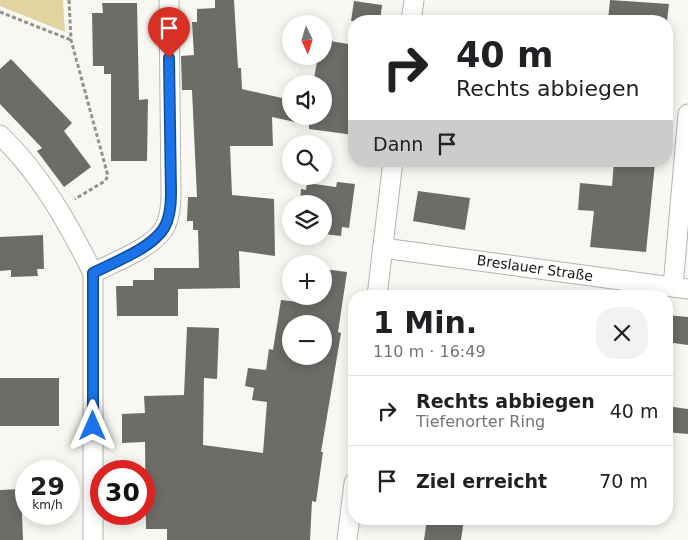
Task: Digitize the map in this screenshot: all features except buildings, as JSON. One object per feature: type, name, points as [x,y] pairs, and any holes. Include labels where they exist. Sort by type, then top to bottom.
[{"type":"street","points":[[93,273],[139,250],[153,240],[165,226],[170,212],[168,0]]},
{"type":"street","points":[[412,15],[414,0]]},
{"type":"street","points":[[680,288],[688,114]]},
{"type":"street","points":[[0,135],[25,162],[58,209],[93,273],[93,540]]},
{"type":"street","points":[[378,290],[392,167]]},
{"type":"street","name":"Breslauer Straße","points":[[382,248],[680,288]]},
{"type":"street","points":[[347,540],[349,525]]},
{"type":"path","points":[[58,209],[106,181],[108,176],[71,40],[69,0]]},
{"type":"path","points":[[0,12],[71,40]]},
{"type":"shaded area","points":[[0,0],[63,0],[65,32],[0,6]]},
{"type":"route","points":[[93,426],[93,273],[139,250],[153,240],[165,226],[170,212],[169,58]]}]
